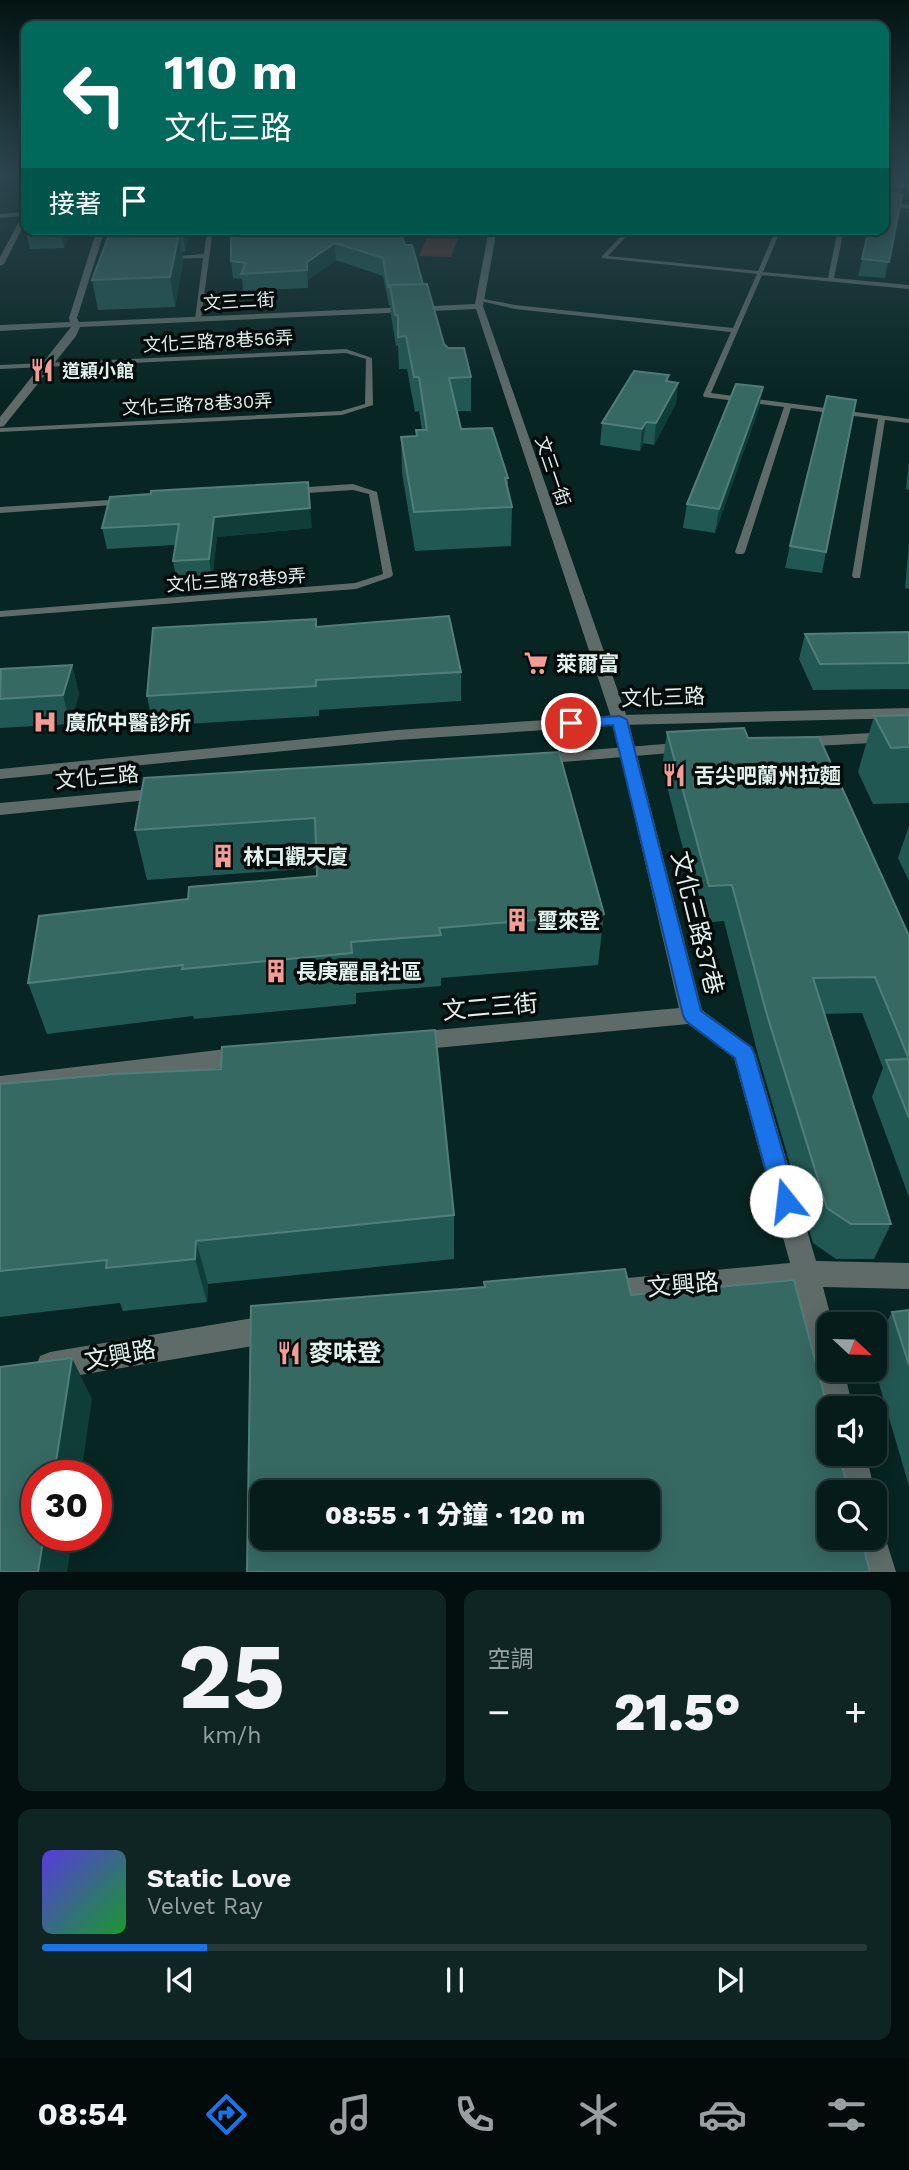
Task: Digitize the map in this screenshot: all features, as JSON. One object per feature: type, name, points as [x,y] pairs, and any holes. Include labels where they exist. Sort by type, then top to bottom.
[{"type":"street","points":[[0,264],[9,247]]},
{"type":"street","points":[[0,424],[73,334],[95,247]]},
{"type":"street","name":"文三一街","points":[[490,247],[479,303],[620,720]]},
{"type":"street","name":"文三二街","points":[[0,322],[479,303]]},
{"type":"street","name":"文三二街","points":[[0,328],[75,321]]},
{"type":"street","name":"文化三路","points":[[0,774],[397,735],[620,720],[909,713]]},
{"type":"street","name":"文化三路37巷","points":[[620,720],[692,1015],[744,1053],[817,1318]]},
{"type":"street","points":[[775,743],[909,736]]},
{"type":"street","points":[[519,761],[708,746]]},
{"type":"street","name":"文化三路","points":[[0,809],[178,793]]},
{"type":"street","name":"文二三街","points":[[397,1042],[692,1015]]},
{"type":"street","points":[[0,1086],[268,1053]]},
{"type":"street","name":"文興路","points":[[578,1296],[806,1274],[909,1276]]},
{"type":"street","name":"文興路","points":[[27,1369],[290,1327]]},
{"type":"street","points":[[874,1550],[880,1572]]},
{"type":"lane","points":[[199,316],[207,247]]},
{"type":"lane","points":[[613,247],[604,257],[909,287],[909,282]]},
{"type":"lane","points":[[771,247],[707,395],[909,421]]},
{"type":"lane","points":[[831,279],[837,247]]},
{"type":"lane","points":[[155,257],[205,256]]},
{"type":"lane","points":[[91,259],[104,258]]},
{"type":"lane","points":[[479,303],[736,330]]},
{"type":"lane","name":"文化三路78巷56弄","points":[[48,365],[346,351],[369,358],[369,379]]},
{"type":"lane","points":[[0,367],[48,365]]},
{"type":"lane","name":"文化三路78巷30弄","points":[[0,430],[342,412],[369,405],[369,379]]},
{"type":"lane","points":[[740,552],[788,405]]},
{"type":"lane","points":[[857,576],[882,417]]},
{"type":"lane","name":"文化三路78巷9弄","points":[[0,614],[356,586],[388,575],[373,492],[353,487],[285,491]]},
{"type":"lane","points":[[0,510],[136,501]]},
{"type":"shaded area","points":[[423,247],[455,247],[451,257],[419,256]]},
{"type":"building","points":[[104,247],[176,247],[170,277],[92,280]]},
{"type":"building","points":[[231,247],[329,247],[307,262],[307,270],[241,274],[246,263],[231,261]]},
{"type":"building","points":[[349,247],[413,247],[423,284],[388,287],[383,258]]},
{"type":"building","points":[[865,247],[892,247],[889,262],[862,259]]},
{"type":"building","points":[[427,284],[444,344],[448,348],[464,348],[471,377],[449,378],[461,429],[492,428],[508,478],[505,478],[512,507],[414,512],[401,437],[417,436],[416,430],[427,430],[419,377],[414,377],[406,336],[398,337],[398,315],[395,315],[390,285]]},
{"type":"building","points":[[634,371],[669,375],[666,381],[678,383],[656,423],[646,422],[642,429],[602,423]]},
{"type":"building","points":[[736,384],[763,387],[719,509],[687,504]]},
{"type":"building","points":[[827,396],[856,400],[826,552],[790,546]]},
{"type":"building","points":[[308,482],[310,508],[214,517],[209,559],[173,561],[179,524],[102,528],[110,497],[151,494],[151,491]]},
{"type":"building","points":[[449,616],[461,672],[316,680],[316,686],[147,696],[153,628],[316,619],[316,627]]},
{"type":"building","points":[[909,632],[909,663],[820,664],[805,634]]},
{"type":"building","points":[[72,665],[63,695],[0,699],[1,669]]},
{"type":"building","points":[[909,715],[909,747],[891,748],[874,716]]},
{"type":"building","points":[[744,728],[748,738],[819,737],[909,936],[909,1059],[875,977],[813,978],[891,1224],[851,1224],[827,1208],[767,1015],[732,885],[709,886],[667,732]]},
{"type":"building","points":[[559,752],[604,914],[439,928],[441,935],[351,942],[352,953],[182,969],[183,965],[28,983],[39,916],[188,899],[189,887],[317,876],[315,818],[135,830],[144,778]]},
{"type":"building","points":[[435,1030],[454,1215],[196,1241],[195,1259],[106,1268],[107,1260],[0,1271],[0,1084],[115,1074],[221,1069],[222,1047]]},
{"type":"building","points":[[909,1059],[909,1118],[886,1060]]},
{"type":"building","points":[[625,1269],[631,1295],[794,1280],[817,1368],[817,1382],[821,1382],[824,1396],[817,1396],[817,1466],[842,1466],[846,1480],[817,1480],[817,1550],[864,1550],[870,1572],[247,1572],[251,1306],[485,1287],[484,1282]]},
{"type":"building","points":[[909,1310],[909,1365],[892,1312]]},
{"type":"building","points":[[72,1358],[56,1460],[21,1460],[21,1551],[41,1551],[38,1572],[0,1572],[0,1367]]},
{"type":"place","name":"道穎小館","points":[[42,370]]},
{"type":"place","name":"萊爾富","points":[[536,663]]},
{"type":"place","name":"廣欣中醫診所","points":[[45,722]]},
{"type":"place","name":"舌尖吧蘭州拉麵","points":[[674,775]]},
{"type":"place","name":"林口觀天廈","points":[[223,856]]},
{"type":"place","name":"璽來登","points":[[517,920]]},
{"type":"place","name":"長庚麗晶社區","points":[[276,971]]},
{"type":"place","name":"麥味登","points":[[289,1353]]},
{"type":"route","points":[[571,723],[620,720],[692,1015],[744,1053],[786,1201]]}]
